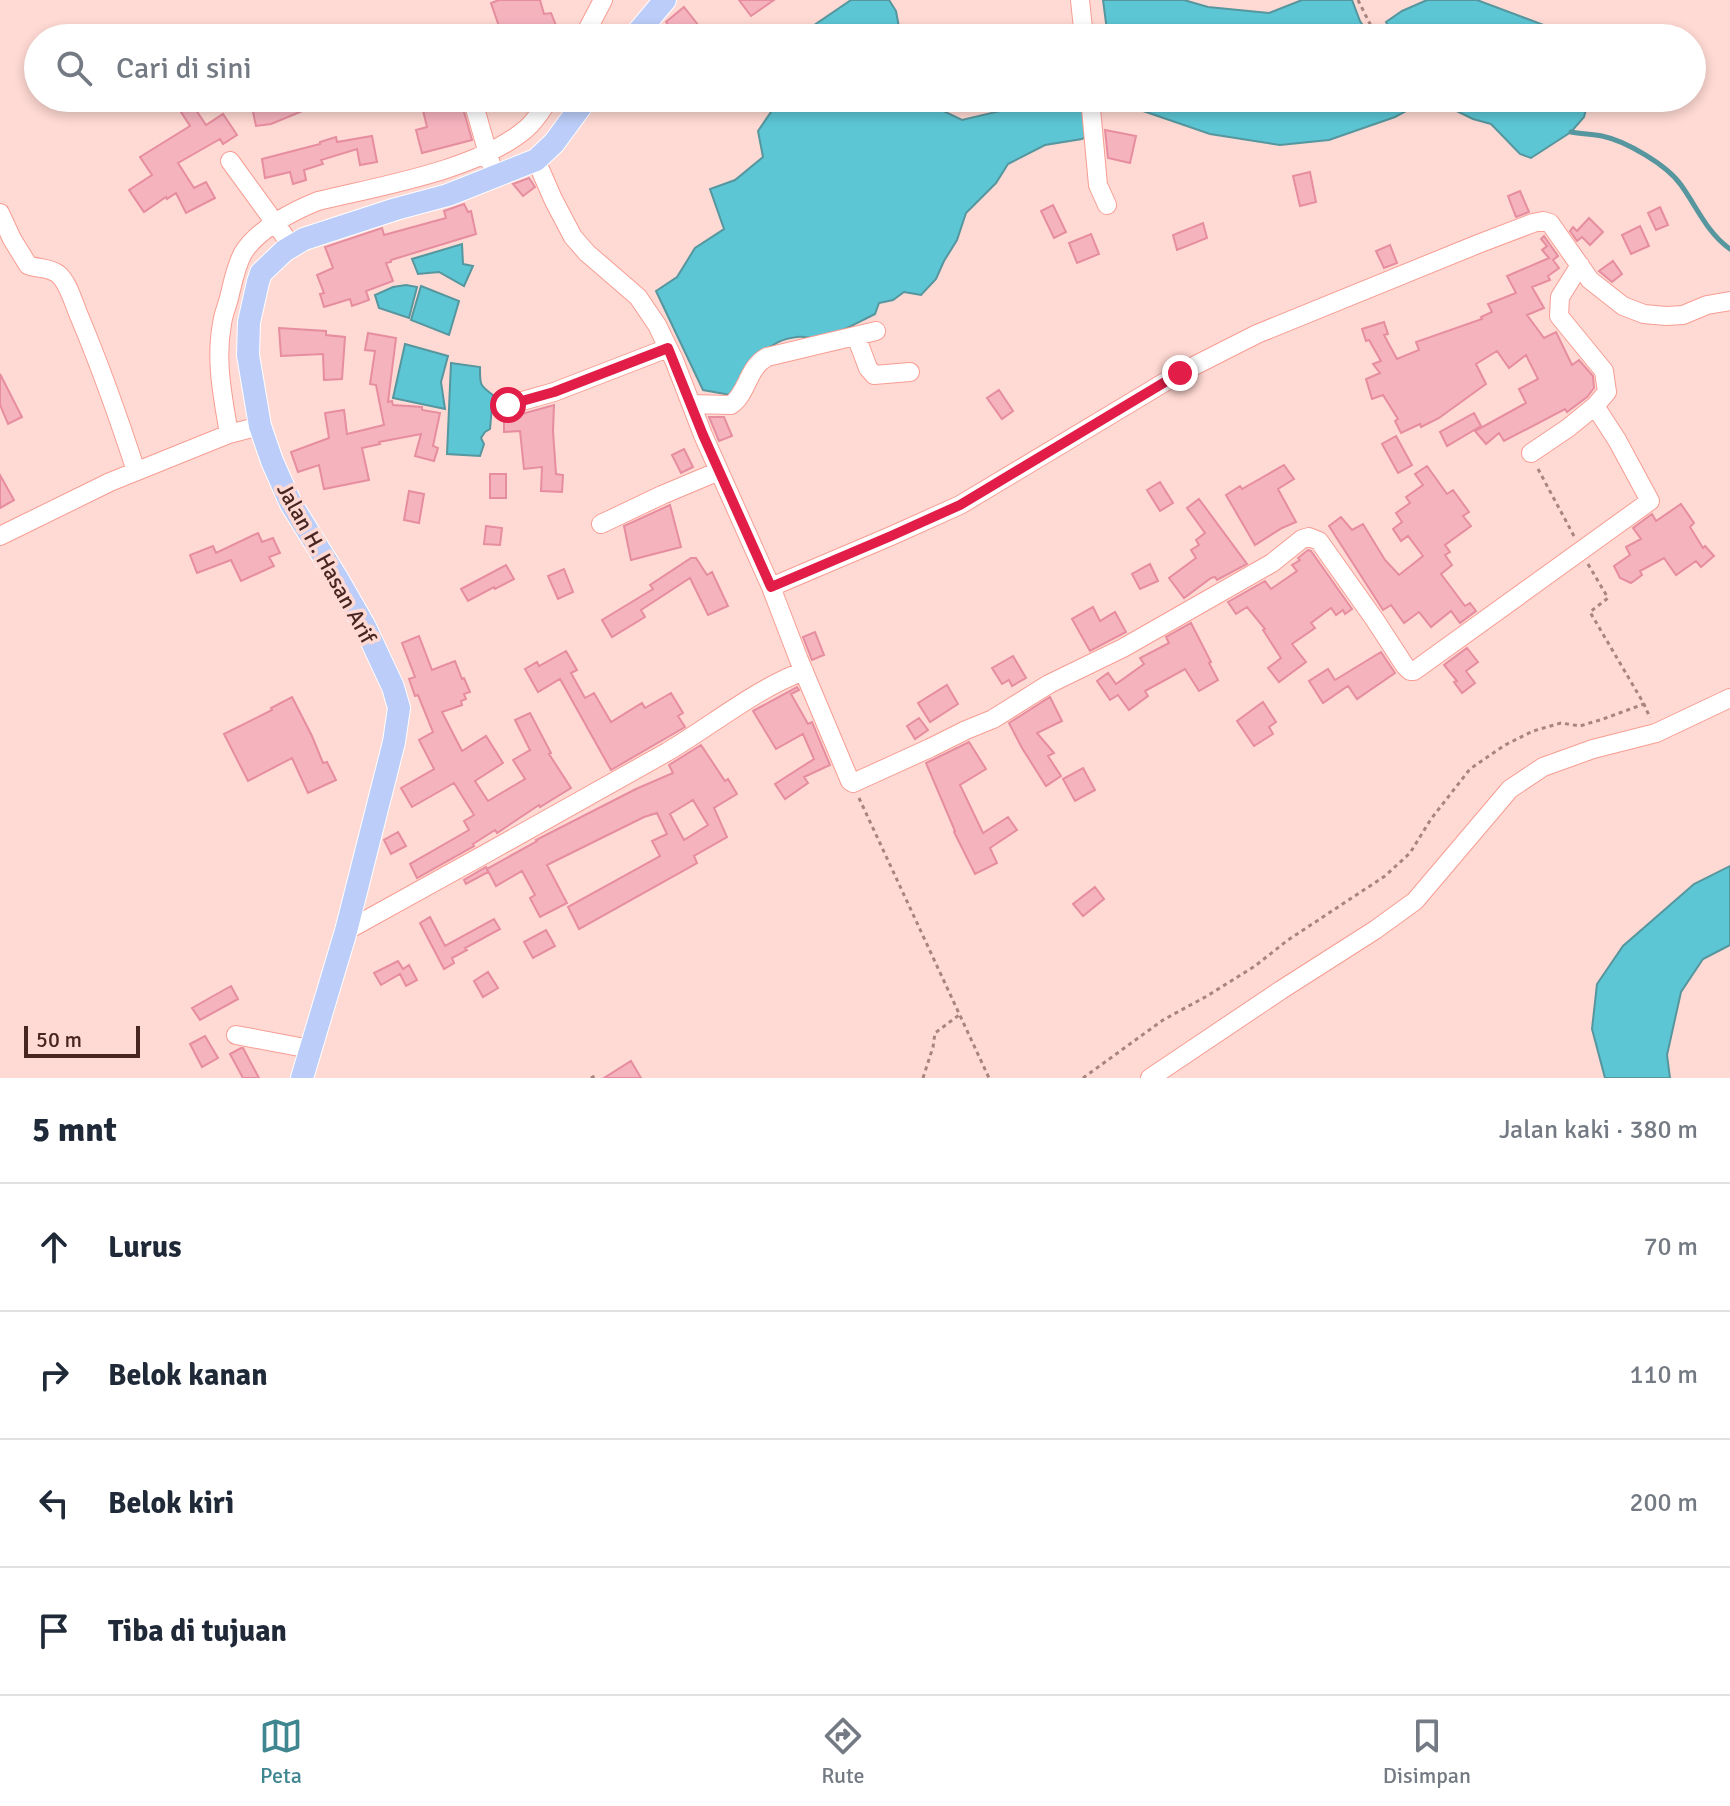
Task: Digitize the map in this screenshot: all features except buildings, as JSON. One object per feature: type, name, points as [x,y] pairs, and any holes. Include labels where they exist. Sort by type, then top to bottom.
[{"type":"main road","points":[[645,24],[665,0]]},
{"type":"main road","name":"Jalan H. Hasan Arif","points":[[302,1078],[346,931],[394,742],[399,708],[393,687],[365,627],[291,504],[272,461],[244,430],[251,311],[261,273],[282,234],[304,239],[448,195],[491,165],[536,160],[554,143],[577,112]]},
{"type":"street","points":[[590,24],[603,0]]},
{"type":"street","points":[[1080,0],[1083,24]]},
{"type":"street","points":[[476,112],[491,165]]},
{"type":"street","points":[[0,536],[110,482],[244,430],[220,377],[222,322],[244,252],[282,234],[300,208],[448,168],[491,165],[541,112]]},
{"type":"street","points":[[1091,112],[1098,185],[1107,205]]},
{"type":"street","points":[[536,160],[573,237],[638,297],[704,405],[719,471],[853,783],[993,719],[1049,684],[1123,648],[1272,563],[1309,537],[1319,541],[1405,666],[1414,671],[1650,501],[1595,406]]},
{"type":"street","points":[[230,161],[282,234]]},
{"type":"street","points":[[0,213],[28,265],[57,273],[68,288],[98,361],[136,471]]},
{"type":"street","points":[[771,587],[960,505],[1210,356],[1273,327],[1533,223],[1546,222],[1556,231],[1590,280],[1623,306],[1644,314],[1666,316],[1683,315],[1707,305],[1730,301]]},
{"type":"street","points":[[1531,453],[1568,428],[1607,392],[1604,371],[1559,316],[1560,297],[1580,265]]},
{"type":"street","points":[[704,405],[731,405],[740,398],[750,373],[767,357],[876,331]]},
{"type":"street","points":[[856,336],[868,368],[874,375],[910,372]]},
{"type":"street","points":[[508,405],[554,392],[668,348]]},
{"type":"street","points":[[601,524],[719,471]]},
{"type":"street","points":[[346,931],[567,809],[684,742],[776,684],[804,671]]},
{"type":"street","points":[[1150,1078],[1415,901],[1510,789],[1543,767],[1593,749],[1656,733],[1730,698]]},
{"type":"street","points":[[236,1035],[310,1049]]},
{"type":"path","points":[[1358,0],[1370,24]]},
{"type":"path","points":[[1531,453],[1539,474],[1608,598],[1590,612],[1644,704],[1656,733]]},
{"type":"path","points":[[1083,1078],[1163,1020],[1255,966],[1288,940],[1385,876],[1410,853],[1431,819],[1470,769],[1505,745],[1533,731],[1561,723],[1580,726],[1644,704]]},
{"type":"path","points":[[853,783],[989,1078]]},
{"type":"path","points":[[923,1078],[935,1033],[960,1014]]},
{"type":"path","points":[[591,1078],[596,1075]]},
{"type":"water","points":[[851,0],[889,0],[896,11],[898,24],[816,24]]},
{"type":"water","points":[[1103,0],[1184,0],[1208,7],[1269,13],[1302,0],[1352,0],[1362,24],[1106,24]]},
{"type":"water","points":[[1427,0],[1477,0],[1541,24],[1387,24],[1402,11]]},
{"type":"water","points":[[771,112],[945,112],[962,120],[996,112],[1087,112],[1091,133],[1082,139],[1045,145],[1008,164],[996,183],[966,213],[957,240],[936,279],[921,295],[904,292],[893,300],[879,303],[875,314],[831,334],[785,339],[775,344],[752,366],[736,396],[703,390],[656,291],[677,277],[695,248],[724,229],[710,189],[735,180],[763,157],[758,131]]},
{"type":"water","points":[[1146,112],[1404,112],[1329,140],[1280,145],[1210,134]]},
{"type":"water","points":[[1459,112],[1585,112],[1571,132],[1531,158],[1520,154],[1491,124]]},
{"type":"water","points":[[462,244],[463,264],[473,266],[464,286],[439,272],[418,274],[412,259]]},
{"type":"water","points":[[406,285],[417,287],[409,318],[379,308],[375,295]]},
{"type":"water","points":[[421,286],[459,301],[449,335],[411,320]]},
{"type":"water","points":[[405,344],[448,356],[441,382],[445,409],[393,398]]},
{"type":"water","points":[[451,363],[480,367],[481,384],[493,395],[490,429],[481,438],[484,444],[480,456],[447,454]]},
{"type":"water","points":[[1730,866],[1730,945],[1703,959],[1681,992],[1667,1055],[1670,1078],[1605,1078],[1592,1029],[1597,984],[1623,946],[1694,884]]},
{"type":"waterway","points":[[1571,132],[1612,139],[1656,162],[1675,177],[1709,228],[1730,249]]},
{"type":"route","points":[[508,405],[554,392],[668,348],[771,587],[960,505],[1180,373]]}]
